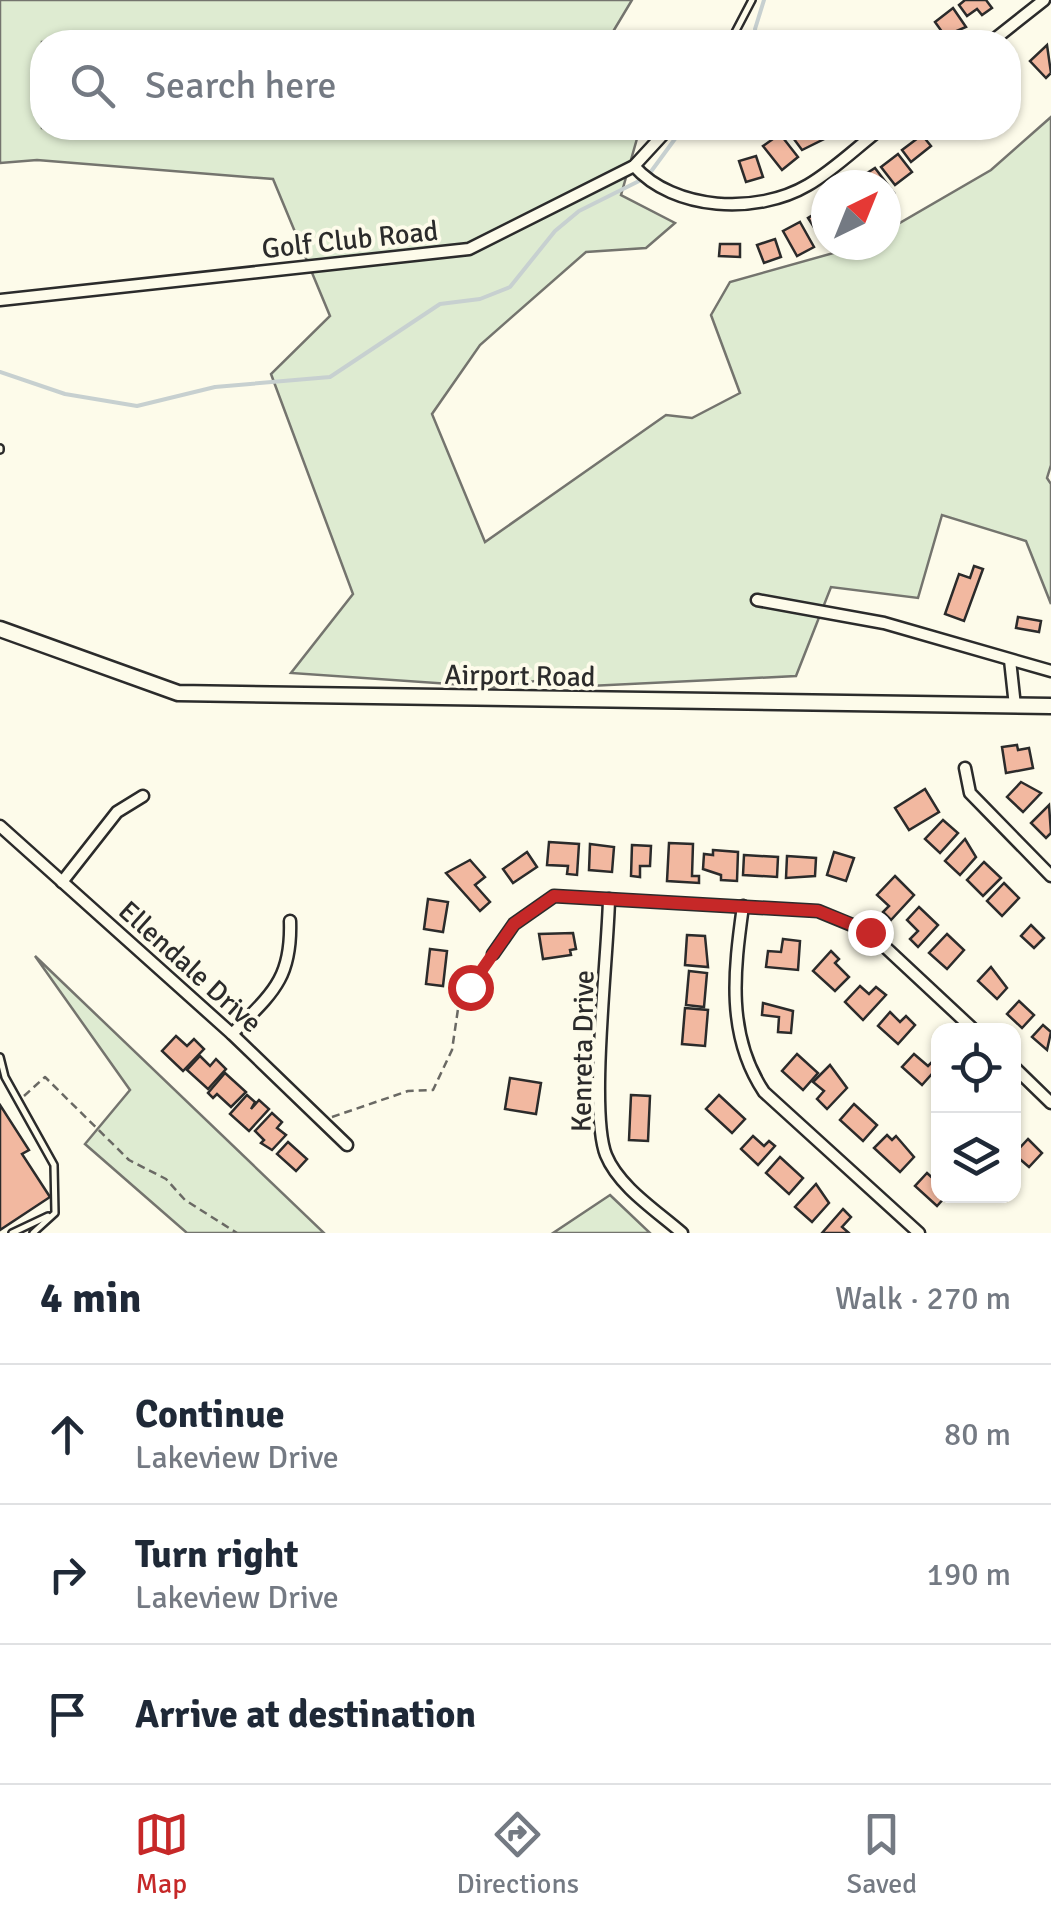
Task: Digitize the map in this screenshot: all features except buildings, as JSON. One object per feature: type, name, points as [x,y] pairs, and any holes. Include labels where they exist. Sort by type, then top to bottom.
[{"type":"main road","name":"Airport Road","points":[[0,629],[178,693],[1051,706]]},
{"type":"street","points":[[1006,30],[1044,0]]},
{"type":"street","name":"Golf Club Road","points":[[0,300],[469,249],[638,170],[660,140]]},
{"type":"street","points":[[638,170],[655,186],[715,204],[772,198],[809,185],[867,140]]},
{"type":"street","points":[[757,600],[884,623],[1051,671]]},
{"type":"street","points":[[1010,660],[1015,706]]},
{"type":"street","points":[[965,768],[970,793],[1051,876]]},
{"type":"street","points":[[62,882],[116,812],[143,796]]},
{"type":"street","name":"Ellendale Drive","points":[[0,826],[232,1034],[347,1145]]},
{"type":"street","points":[[493,954],[514,924],[554,896],[818,911],[845,918],[870,932],[967,1023]]},
{"type":"street","name":"Kenreta Drive","points":[[609,899],[601,1070],[601,1129],[606,1156],[627,1184],[682,1233]]},
{"type":"street","points":[[743,906],[736,1024],[745,1063],[764,1092],[919,1233]]},
{"type":"street","points":[[232,1034],[284,974],[292,957],[290,921]]},
{"type":"street","points":[[1021,1075],[1051,1103]]},
{"type":"lane","points":[[736,30],[752,0]]},
{"type":"lane","points":[[0,1058],[18,1101],[54,1164],[55,1213],[33,1233]]},
{"type":"lane","points":[[12,1233],[55,1213]]},
{"type":"path","points":[[321,1120],[408,1092],[434,1090],[452,1050],[458,1009],[493,954]]},
{"type":"path","points":[[18,1101],[45,1077],[129,1160],[166,1179],[185,1200],[237,1233]]},
{"type":"green space","points":[[0,0],[632,0],[614,30],[30,30],[30,140],[637,140],[621,195],[675,223],[646,248],[586,252],[480,345],[432,414],[485,542],[666,415],[692,418],[740,393],[711,315],[730,282],[811,259],[901,260],[901,222],[991,170],[1051,117],[1051,465],[1047,478],[1051,484],[1051,604],[1026,541],[942,515],[918,598],[831,587],[796,676],[589,686],[582,674],[494,687],[291,673],[353,594],[271,374],[330,316],[273,179],[37,160],[0,163]]},
{"type":"green space","points":[[35,956],[324,1233],[187,1233],[85,1144],[130,1090]]},
{"type":"green space","points":[[610,1195],[650,1233],[553,1233]]},
{"type":"waterway","points":[[755,30],[764,0]]},
{"type":"waterway","points":[[0,372],[65,394],[137,406],[215,387],[330,377],[440,304],[480,299],[510,287],[555,231],[579,211],[647,177],[674,140]]},
{"type":"route","points":[[470,987],[514,924],[554,896],[818,911],[845,918],[870,932]]}]
